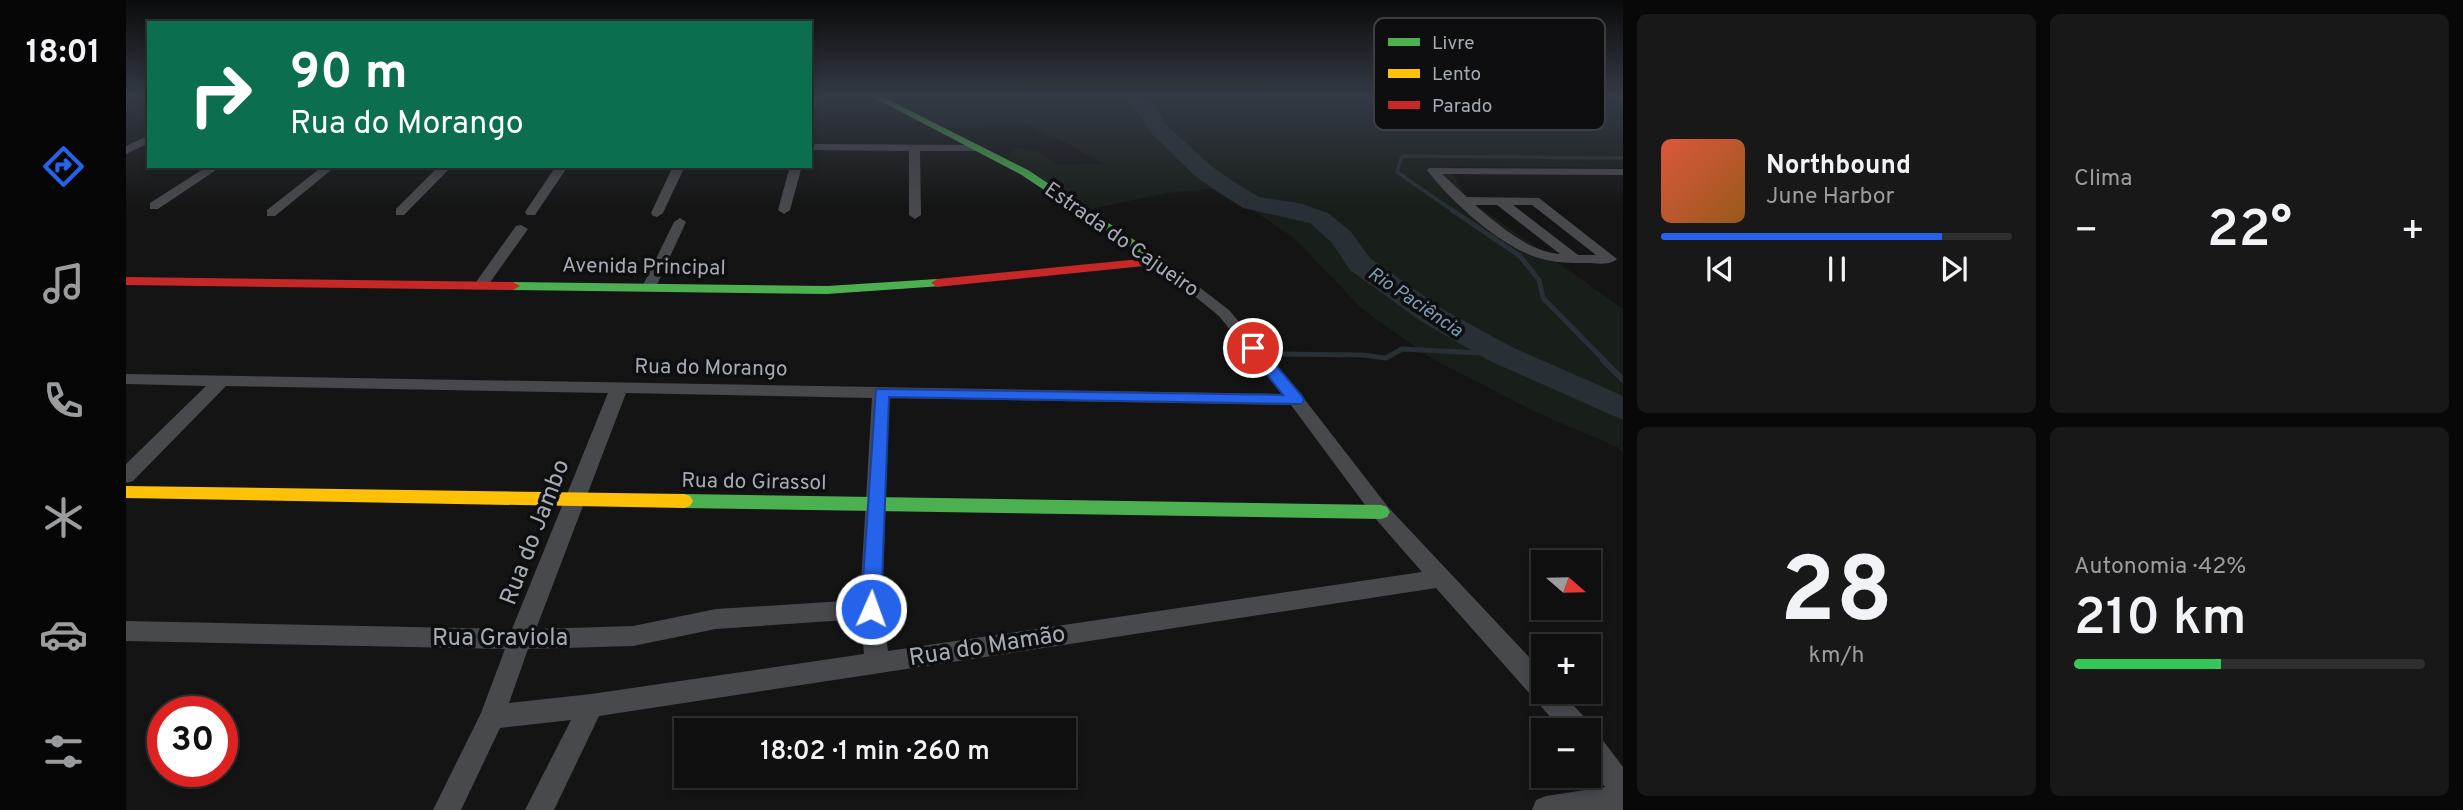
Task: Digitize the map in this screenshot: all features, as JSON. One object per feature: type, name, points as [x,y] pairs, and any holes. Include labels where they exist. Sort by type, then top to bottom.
[{"type":"street","name":"Estrada do Cajueiro","points":[[946,134],[1024,172],[1160,261],[1224,313],[1296,400],[1381,512],[1531,677]]},
{"type":"street","points":[[126,142],[146,141]]},
{"type":"street","points":[[126,151],[146,141]]},
{"type":"street","points":[[812,147],[975,148]]},
{"type":"street","points":[[914,148],[915,215]]},
{"type":"street","points":[[154,206],[213,168]]},
{"type":"street","points":[[271,213],[327,168]]},
{"type":"street","points":[[400,212],[444,168]]},
{"type":"street","points":[[531,212],[561,168]]},
{"type":"street","points":[[657,213],[678,168]]},
{"type":"street","points":[[784,210],[795,168]]},
{"type":"street","points":[[1465,201],[1535,201],[1610,259],[1546,257],[1531,251],[1465,201],[1433,170],[1623,172]]},
{"type":"street","points":[[1500,201],[1573,258]]},
{"type":"street","points":[[649,288],[680,222]]},
{"type":"street","points":[[481,285],[521,229]]},
{"type":"street","name":"Avenida Principal","points":[[126,281],[827,290],[898,287],[1160,261]]},
{"type":"street","name":"Rua do Morango","points":[[126,379],[1296,400]]},
{"type":"street","points":[[126,476],[222,380]]},
{"type":"street","name":"Rua do Jambo","points":[[447,810],[492,717],[619,388]]},
{"type":"street","points":[[877,662],[871,609],[881,392]]},
{"type":"street","name":"Rua do Girassol","points":[[126,492],[1381,512]]},
{"type":"street","name":"Rua do Mamão","points":[[492,717],[591,706],[1441,578]]},
{"type":"street","name":"Rua Graviola","points":[[126,631],[520,639],[633,636],[716,619],[871,609]]},
{"type":"street","name":"Estrada do Cajueiro","points":[[1556,704],[1568,718]]},
{"type":"street","points":[[539,810],[591,706]]},
{"type":"street","points":[[1601,759],[1623,789]]},
{"type":"street","points":[[1546,810],[1623,798]]},
{"type":"shaded area","points":[[1046,134],[1623,134],[1623,168],[1449,166],[1464,196],[1623,309],[1623,452],[1533,411],[1431,358],[1362,309],[1294,238],[1220,188],[1167,193],[1091,209],[1007,158],[1014,148],[1038,151],[1058,165],[1103,164]]},
{"type":"waterway","name":"Rio Paciência","points":[[1163,134],[1203,171],[1252,203],[1299,211],[1319,218],[1342,238],[1360,264],[1433,316],[1501,354],[1623,409]]},
{"type":"waterway","points":[[1455,212],[1397,172],[1402,156],[1623,158]]},
{"type":"waterway","points":[[1452,210],[1520,256],[1539,280],[1543,298],[1605,361]]},
{"type":"waterway","points":[[1278,354],[1363,355],[1386,358],[1402,349],[1501,354]]},
{"type":"waterway","points":[[1603,360],[1623,380]]},
{"type":"traffic: fast","points":[[949,134],[1024,172],[1160,261]]},
{"type":"traffic: fast","points":[[513,286],[827,290],[937,283]]},
{"type":"traffic: fast","points":[[684,501],[1381,512]]},
{"type":"traffic: slow","points":[[126,492],[684,501]]},
{"type":"traffic: jam","points":[[937,283],[1160,261]]},
{"type":"traffic: jam","points":[[126,281],[513,286]]},
{"type":"route","points":[[871,609],[881,392],[1296,400],[1253,348]]}]
